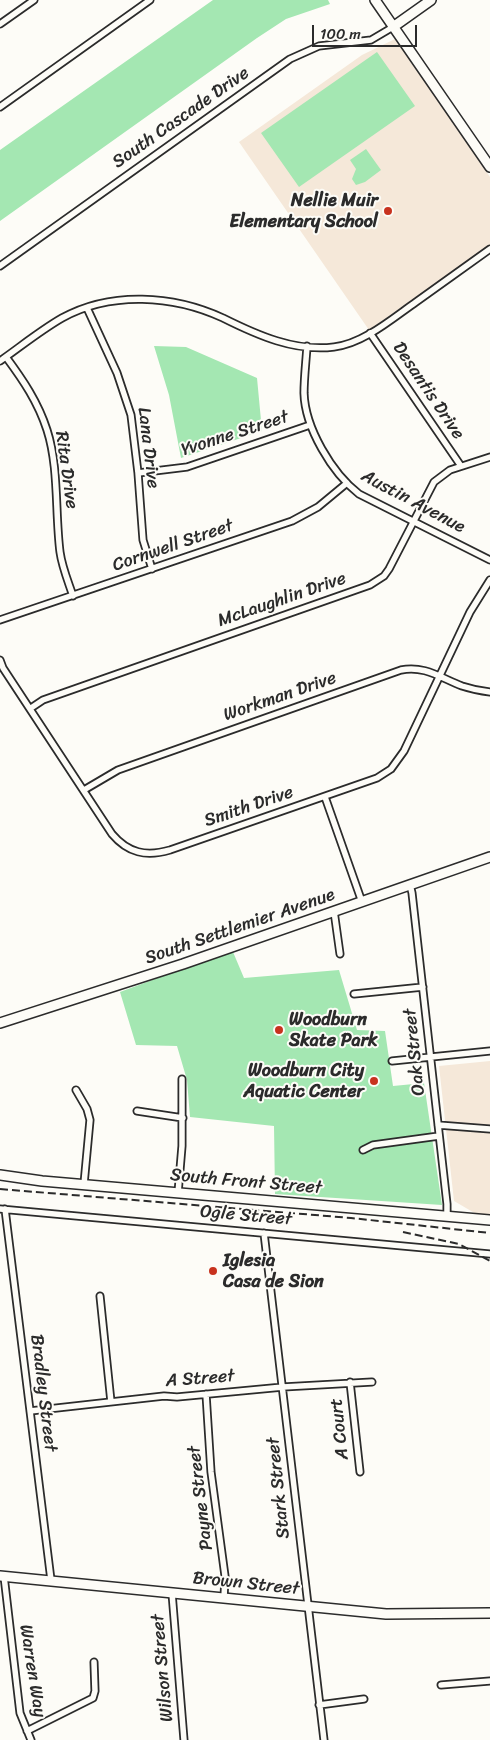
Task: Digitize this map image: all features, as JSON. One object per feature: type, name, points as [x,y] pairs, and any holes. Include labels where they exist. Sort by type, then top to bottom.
[{"type":"main road","points":[[375,0],[490,167]]},
{"type":"main road","points":[[394,27],[431,0]]},
{"type":"main road","name":"South Settlemier Avenue","points":[[0,1023],[176,966],[490,857]]},
{"type":"main road","name":"South Front Street","points":[[0,1175],[178,1193],[490,1220]]},
{"type":"main road","name":"Brown Street","points":[[2,1576],[394,1614],[490,1614]]},
{"type":"street","points":[[0,24],[34,0]]},
{"type":"street","points":[[0,107],[150,0]]},
{"type":"street","name":"South Cascade Drive","points":[[0,266],[290,59],[319,46],[371,40],[394,27]]},
{"type":"street","points":[[0,361],[63,318],[87,308],[113,301],[146,300],[177,302],[206,311],[262,337],[307,346],[336,347],[370,333],[490,249]]},
{"type":"street","name":"Lana Drive","points":[[87,308],[125,394],[132,422],[143,540],[152,569]]},
{"type":"street","name":"Desantis Drive","points":[[370,333],[461,466]]},
{"type":"street","name":"Austin Avenue","points":[[307,346],[304,395],[310,425],[328,457],[346,483],[359,494],[490,560]]},
{"type":"street","name":"Rita Drive","points":[[6,357],[30,390],[48,432],[52,455],[60,552],[73,596]]},
{"type":"street","name":"Yvonne Street","points":[[138,473],[187,467],[310,425]]},
{"type":"street","name":"McLaughlin Drive","points":[[31,708],[43,700],[370,585],[384,576],[389,569],[434,482],[450,470],[490,457]]},
{"type":"street","name":"Cornwell Street","points":[[0,620],[292,521],[318,507],[346,483]]},
{"type":"street","name":"Smith Drive","points":[[0,660],[3,668],[116,839],[134,851],[148,854],[170,850],[377,778],[391,768],[404,751],[474,604],[490,580]]},
{"type":"street","name":"Workman Drive","points":[[84,790],[118,770],[401,670],[416,668],[463,686],[490,692]]},
{"type":"street","points":[[325,796],[362,902]]},
{"type":"street","name":"Oak Street","points":[[410,885],[440,1136],[447,1216]]},
{"type":"street","points":[[334,912],[340,954]]},
{"type":"street","points":[[354,994],[423,987]]},
{"type":"street","points":[[392,1061],[490,1051]]},
{"type":"street","points":[[178,1193],[183,1118],[182,1079]]},
{"type":"street","points":[[76,1090],[87,1109],[90,1120],[84,1184]]},
{"type":"street","points":[[137,1111],[183,1118]]},
{"type":"street","points":[[438,1124],[490,1129]]},
{"type":"street","points":[[363,1150],[373,1145],[440,1136]]},
{"type":"street","name":"Ogle Street","points":[[3,1209],[490,1254]]},
{"type":"street","name":"Bradley Street","points":[[3,1209],[51,1580]]},
{"type":"street","name":"Stark Street","points":[[264,1233],[324,1740]]},
{"type":"street","points":[[100,1296],[111,1402]]},
{"type":"street","name":"A Court","points":[[350,1382],[360,1472]]},
{"type":"street","name":"A Street","points":[[30,1411],[164,1396],[177,1397],[283,1387],[372,1382]]},
{"type":"street","name":"Payne Street","points":[[206,1394],[211,1472],[225,1576],[224,1598]]},
{"type":"street","name":"Warren Way","points":[[2,1576],[20,1713],[31,1740]]},
{"type":"street","name":"Wilson Street","points":[[172,1593],[184,1740]]},
{"type":"street","points":[[27,1731],[93,1698],[95,1691],[94,1662]]},
{"type":"street","points":[[441,1685],[490,1681]]},
{"type":"street","points":[[320,1705],[364,1699]]},
{"type":"shaded area","name":"Nellie Muir Elementary School","points":[[395,39],[490,177],[490,245],[369,330],[239,142],[362,55]]},
{"type":"shaded area","points":[[490,1061],[490,1222],[454,1201],[439,1066]]},
{"type":"green space","points":[[213,0],[328,0],[330,4],[286,19],[257,38],[0,221],[0,150]]},
{"type":"green space","points":[[377,52],[415,106],[299,187],[261,133]]},
{"type":"green space","points":[[366,149],[381,170],[365,182],[356,185],[352,179],[356,169],[350,160]]},
{"type":"green space","points":[[154,346],[186,347],[257,378],[262,431],[181,458],[169,395]]},
{"type":"green space","points":[[233,952],[244,978],[339,970],[357,1030],[385,1031],[393,1086],[424,1083],[442,1205],[275,1194],[274,1126],[190,1117],[187,1080],[177,1046],[136,1045],[120,992]]},
{"type":"railway","points":[[0,1189],[351,1218],[490,1233]]},
{"type":"railway","points":[[403,1232],[459,1244],[490,1261]]},
{"type":"place","name":"Nellie Muir Elementary School","points":[[388,211]]},
{"type":"place","name":"Woodburn Skate Park","points":[[279,1030]]},
{"type":"place","name":"Woodburn City Aquatic Center","points":[[374,1081]]},
{"type":"place","name":"Iglesia Casa de Sion","points":[[213,1271]]}]
